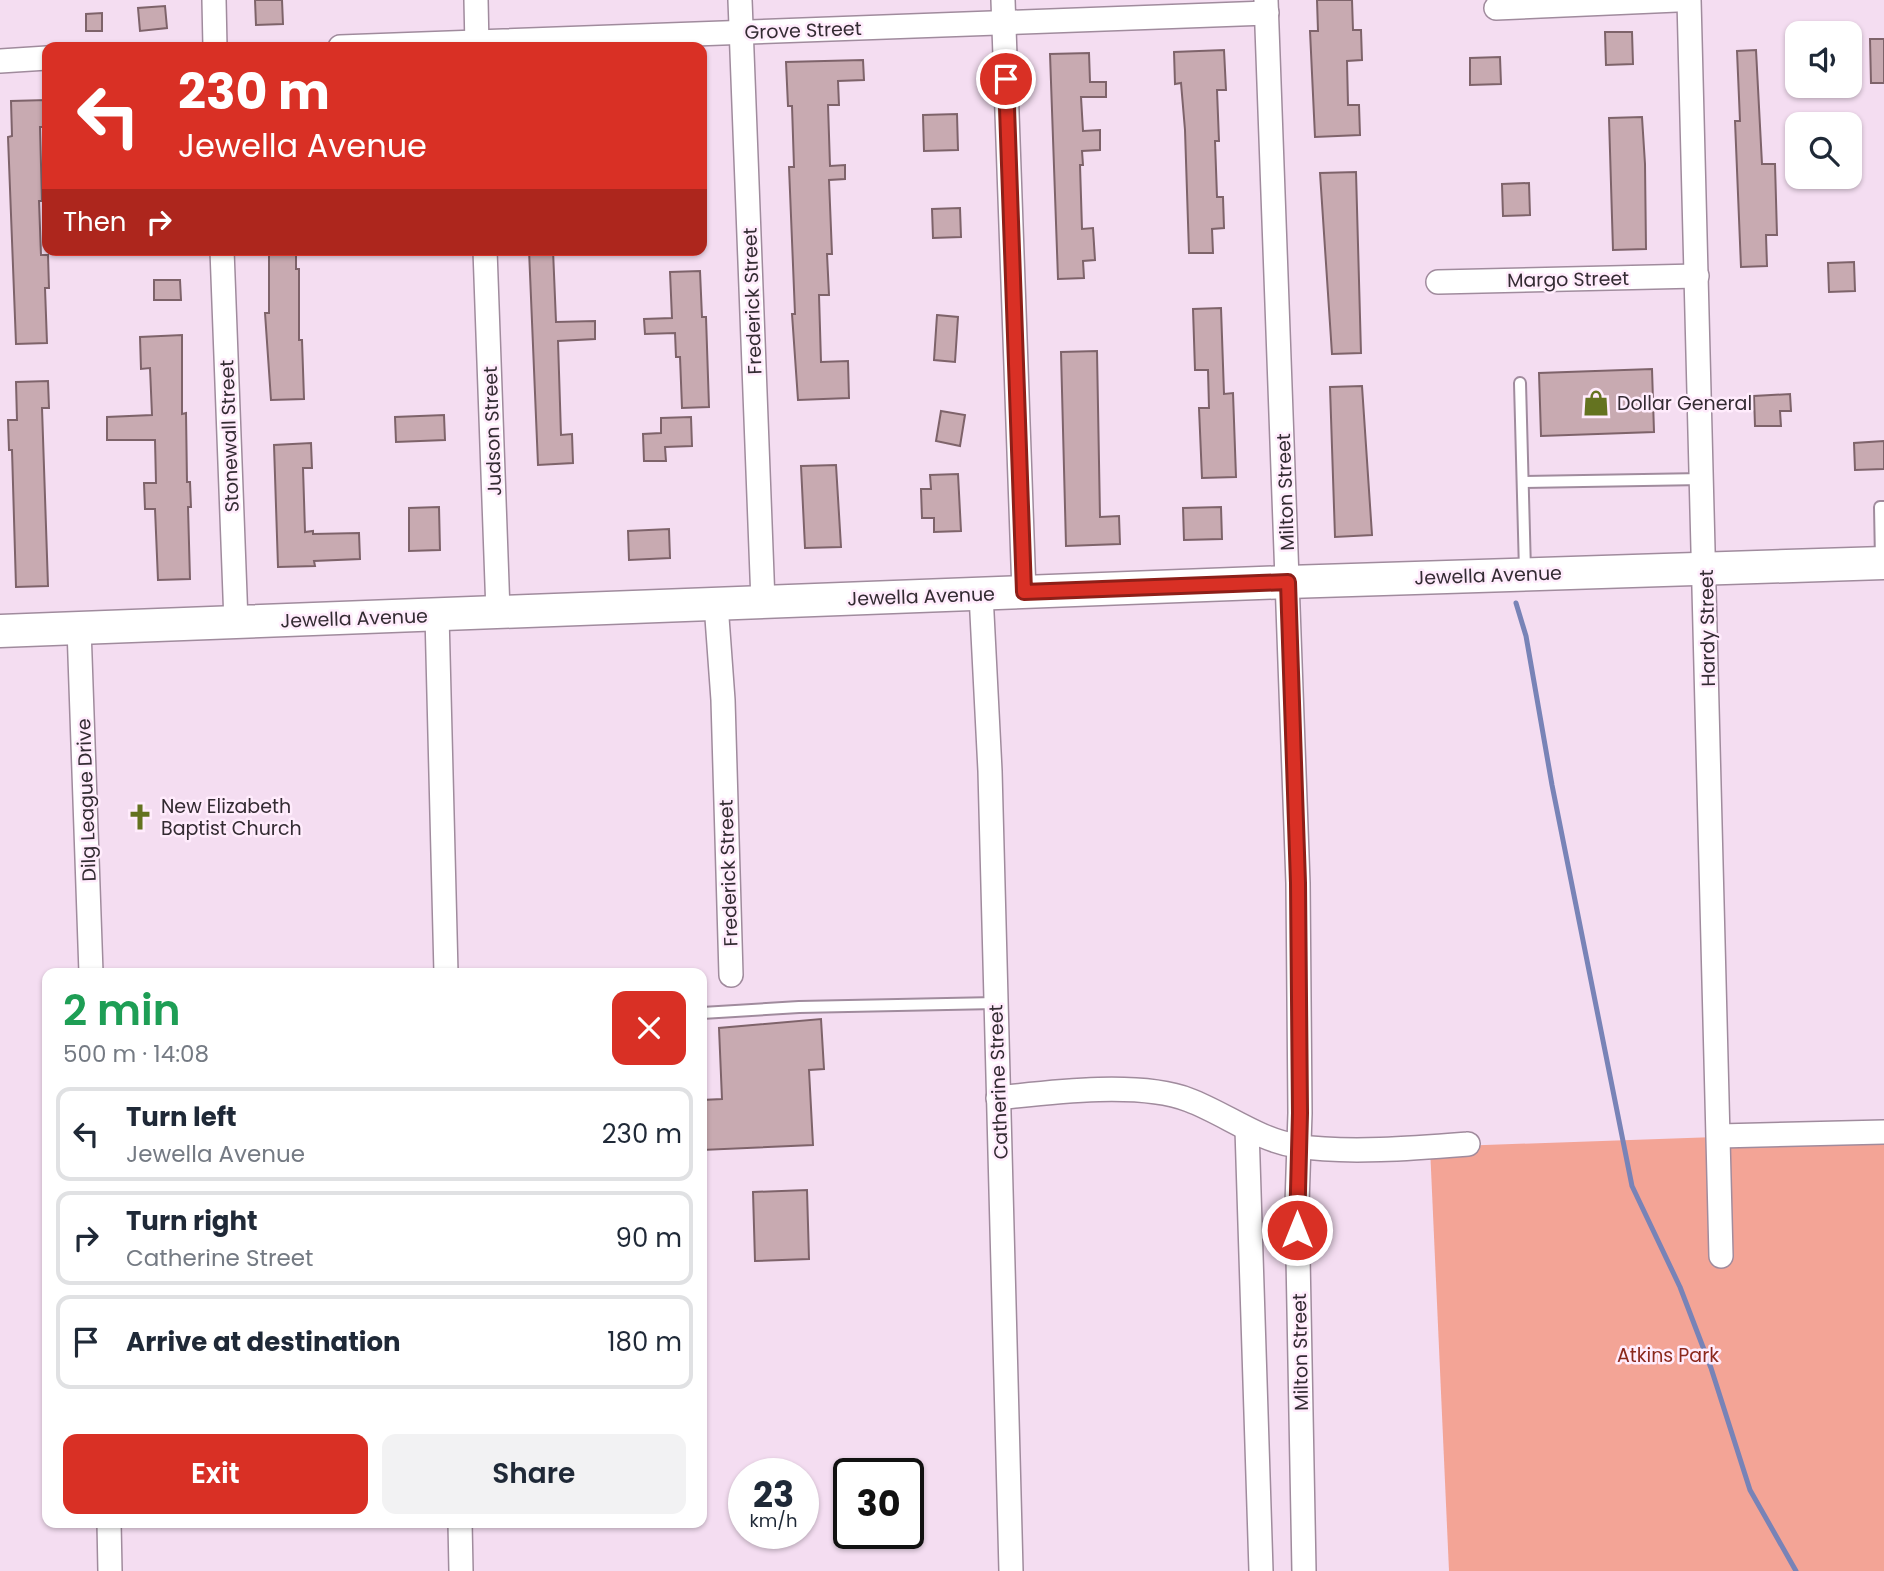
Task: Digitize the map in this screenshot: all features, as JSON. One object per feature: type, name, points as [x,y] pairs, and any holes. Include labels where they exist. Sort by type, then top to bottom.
[{"type":"main road","name":"Jewella Avenue","points":[[0,631],[1288,582],[1883,563]]},
{"type":"street","points":[[214,0],[215,42]]},
{"type":"street","points":[[476,0],[477,42]]},
{"type":"street","name":"Frederick Street","points":[[740,0],[763,602]]},
{"type":"street","points":[[1003,0],[1024,592]]},
{"type":"street","points":[[1496,8],[1677,0]]},
{"type":"street","name":"Hardy Street","points":[[1689,0],[1706,568],[1720,1256]]},
{"type":"street","name":"Grove Street","points":[[538,42],[741,32],[1004,24],[1266,6]]},
{"type":"street","name":"Milton Street","points":[[1266,6],[1298,883],[1297,1204],[1304,1571]]},
{"type":"street","points":[[0,61],[42,58]]},
{"type":"street","name":"Stonewall Street","points":[[222,256],[236,622]]},
{"type":"street","name":"Judson Street","points":[[485,256],[498,612]]},
{"type":"street","name":"Margo Street","points":[[1438,282],[1697,276]]},
{"type":"street","name":"Catherine Street","points":[[981,594],[990,771],[1012,1571]]},
{"type":"street","name":"Frederick Street","points":[[716,604],[723,700],[732,975]]},
{"type":"street","points":[[437,615],[446,968]]},
{"type":"street","name":"Dilg League Drive","points":[[79,628],[92,968]]},
{"type":"street","points":[[999,1098],[1049,1093],[1158,1093],[1189,1100],[1247,1129],[1299,1146],[1417,1147],[1468,1144]]},
{"type":"street","points":[[1247,1129],[1261,1571]]},
{"type":"street","points":[[1719,1136],[1884,1132]]},
{"type":"street","points":[[108,1528],[110,1571]]},
{"type":"street","points":[[460,1528],[461,1571]]},
{"type":"lane","points":[[1520,383],[1525,574]]},
{"type":"lane","points":[[1522,482],[1703,479]]},
{"type":"lane","points":[[1883,563],[1880,507],[1884,507]]},
{"type":"lane","points":[[707,1013],[799,1007],[996,1003]]},
{"type":"green space","name":"Atkins Park","points":[[1884,1131],[1884,1571],[1449,1571],[1430,1147]]},
{"type":"building","points":[[255,0],[282,0],[283,24],[256,25]]},
{"type":"building","points":[[1317,0],[1352,0],[1353,30],[1361,30],[1362,60],[1347,61],[1348,105],[1359,105],[1360,135],[1315,137],[1310,31],[1318,31]]},
{"type":"building","points":[[165,6],[167,28],[140,31],[138,8]]},
{"type":"building","points":[[102,13],[102,31],[86,31],[86,14]]},
{"type":"building","points":[[1605,32],[1632,32],[1633,64],[1606,65]]},
{"type":"building","points":[[1870,39],[1884,39],[1884,83],[1871,83]]},
{"type":"building","points":[[1224,50],[1226,90],[1217,90],[1219,141],[1215,141],[1217,197],[1223,197],[1224,228],[1212,229],[1213,253],[1189,253],[1185,130],[1181,83],[1175,84],[1174,52]]},
{"type":"building","points":[[1756,50],[1762,164],[1775,164],[1777,235],[1766,235],[1767,266],[1741,267],[1735,121],[1740,121],[1737,51]]},
{"type":"building","points":[[1089,53],[1090,82],[1106,82],[1106,97],[1081,97],[1083,131],[1100,130],[1100,150],[1082,151],[1083,165],[1080,165],[1082,229],[1093,228],[1095,260],[1083,261],[1084,278],[1058,279],[1050,54]]},
{"type":"building","points":[[1500,57],[1501,84],[1470,85],[1470,58]]},
{"type":"building","points":[[863,60],[864,80],[838,81],[839,105],[828,105],[830,166],[845,165],[845,179],[829,180],[832,254],[827,254],[829,295],[819,295],[821,362],[848,361],[849,398],[798,400],[792,314],[795,314],[789,167],[794,167],[792,106],[788,106],[786,62]]},
{"type":"building","points":[[42,100],[42,201],[39,201],[41,255],[48,256],[49,288],[45,288],[47,343],[16,344],[8,137],[12,136],[11,101]]},
{"type":"building","points":[[957,114],[958,150],[924,151],[923,115]]},
{"type":"building","points":[[1642,117],[1646,249],[1613,250],[1609,118]]},
{"type":"building","points":[[1356,172],[1361,353],[1332,354],[1320,173]]},
{"type":"building","points":[[1529,183],[1530,215],[1503,216],[1502,184]]},
{"type":"building","points":[[960,208],[961,237],[933,238],[932,209]]},
{"type":"building","points":[[269,256],[296,256],[296,269],[299,269],[299,340],[302,340],[304,399],[271,400],[265,313],[269,313]]},
{"type":"building","points":[[529,256],[553,256],[556,322],[595,321],[595,339],[558,341],[561,435],[572,434],[573,463],[538,465]]},
{"type":"building","points":[[1854,262],[1855,291],[1829,292],[1828,263]]},
{"type":"building","points":[[700,271],[702,317],[706,317],[709,407],[682,408],[680,357],[676,357],[675,333],[645,334],[644,319],[672,318],[670,272]]},
{"type":"building","points":[[154,280],[180,280],[181,300],[154,300]]},
{"type":"building","points":[[1221,308],[1224,394],[1233,393],[1236,477],[1202,478],[1199,408],[1209,408],[1208,370],[1195,370],[1193,309]]},
{"type":"building","points":[[937,315],[958,317],[955,362],[934,360]]},
{"type":"building","points":[[182,335],[182,414],[186,413],[187,482],[190,482],[191,507],[188,507],[190,579],[158,580],[155,509],[145,509],[144,483],[156,483],[155,440],[107,440],[107,417],[152,415],[150,368],[141,369],[140,337]]},
{"type":"building","points":[[1097,351],[1100,517],[1119,516],[1120,544],[1066,546],[1061,352]]},
{"type":"building","name":"Dollar General","points":[[1652,369],[1654,432],[1541,436],[1539,373]]},
{"type":"building","points":[[48,381],[49,408],[42,408],[48,586],[16,587],[12,450],[9,450],[8,420],[17,420],[16,382]]},
{"type":"building","points":[[1362,386],[1372,535],[1335,537],[1330,387]]},
{"type":"building","points":[[1790,394],[1791,411],[1780,411],[1781,426],[1755,426],[1754,396]]},
{"type":"building","points":[[941,411],[965,415],[960,446],[936,441]]},
{"type":"building","points":[[444,415],[445,440],[396,442],[395,417]]},
{"type":"building","points":[[691,417],[692,446],[665,447],[666,461],[644,461],[643,434],[661,433],[661,418]]},
{"type":"building","points":[[1884,441],[1884,469],[1855,470],[1854,443]]},
{"type":"building","points":[[311,443],[312,468],[303,468],[305,532],[359,533],[360,559],[314,561],[315,566],[278,567],[274,445]]},
{"type":"building","points":[[836,465],[841,547],[805,548],[801,466]]},
{"type":"building","points":[[958,474],[961,531],[934,532],[934,518],[922,518],[921,489],[931,489],[930,475]]},
{"type":"building","points":[[439,507],[440,550],[409,551],[409,508]]},
{"type":"building","points":[[1221,507],[1222,539],[1184,540],[1183,508]]},
{"type":"building","points":[[669,529],[670,558],[629,560],[628,531]]},
{"type":"building","points":[[821,1019],[824,1069],[809,1070],[813,1145],[707,1150],[707,1100],[722,1099],[719,1028]]},
{"type":"building","points":[[807,1190],[809,1259],[755,1261],[753,1192]]},
{"type":"waterway","points":[[1516,603],[1526,636],[1552,785],[1632,1186],[1680,1287],[1711,1368],[1750,1490],[1796,1571]]},
{"type":"place","name":"Dollar General","points":[[1596,403]]},
{"type":"place","name":"New Elizabeth Baptist Church","points":[[140,817]]},
{"type":"route","points":[[1006,79],[1024,592],[1288,582],[1298,883],[1300,1113],[1297,1230]]}]
